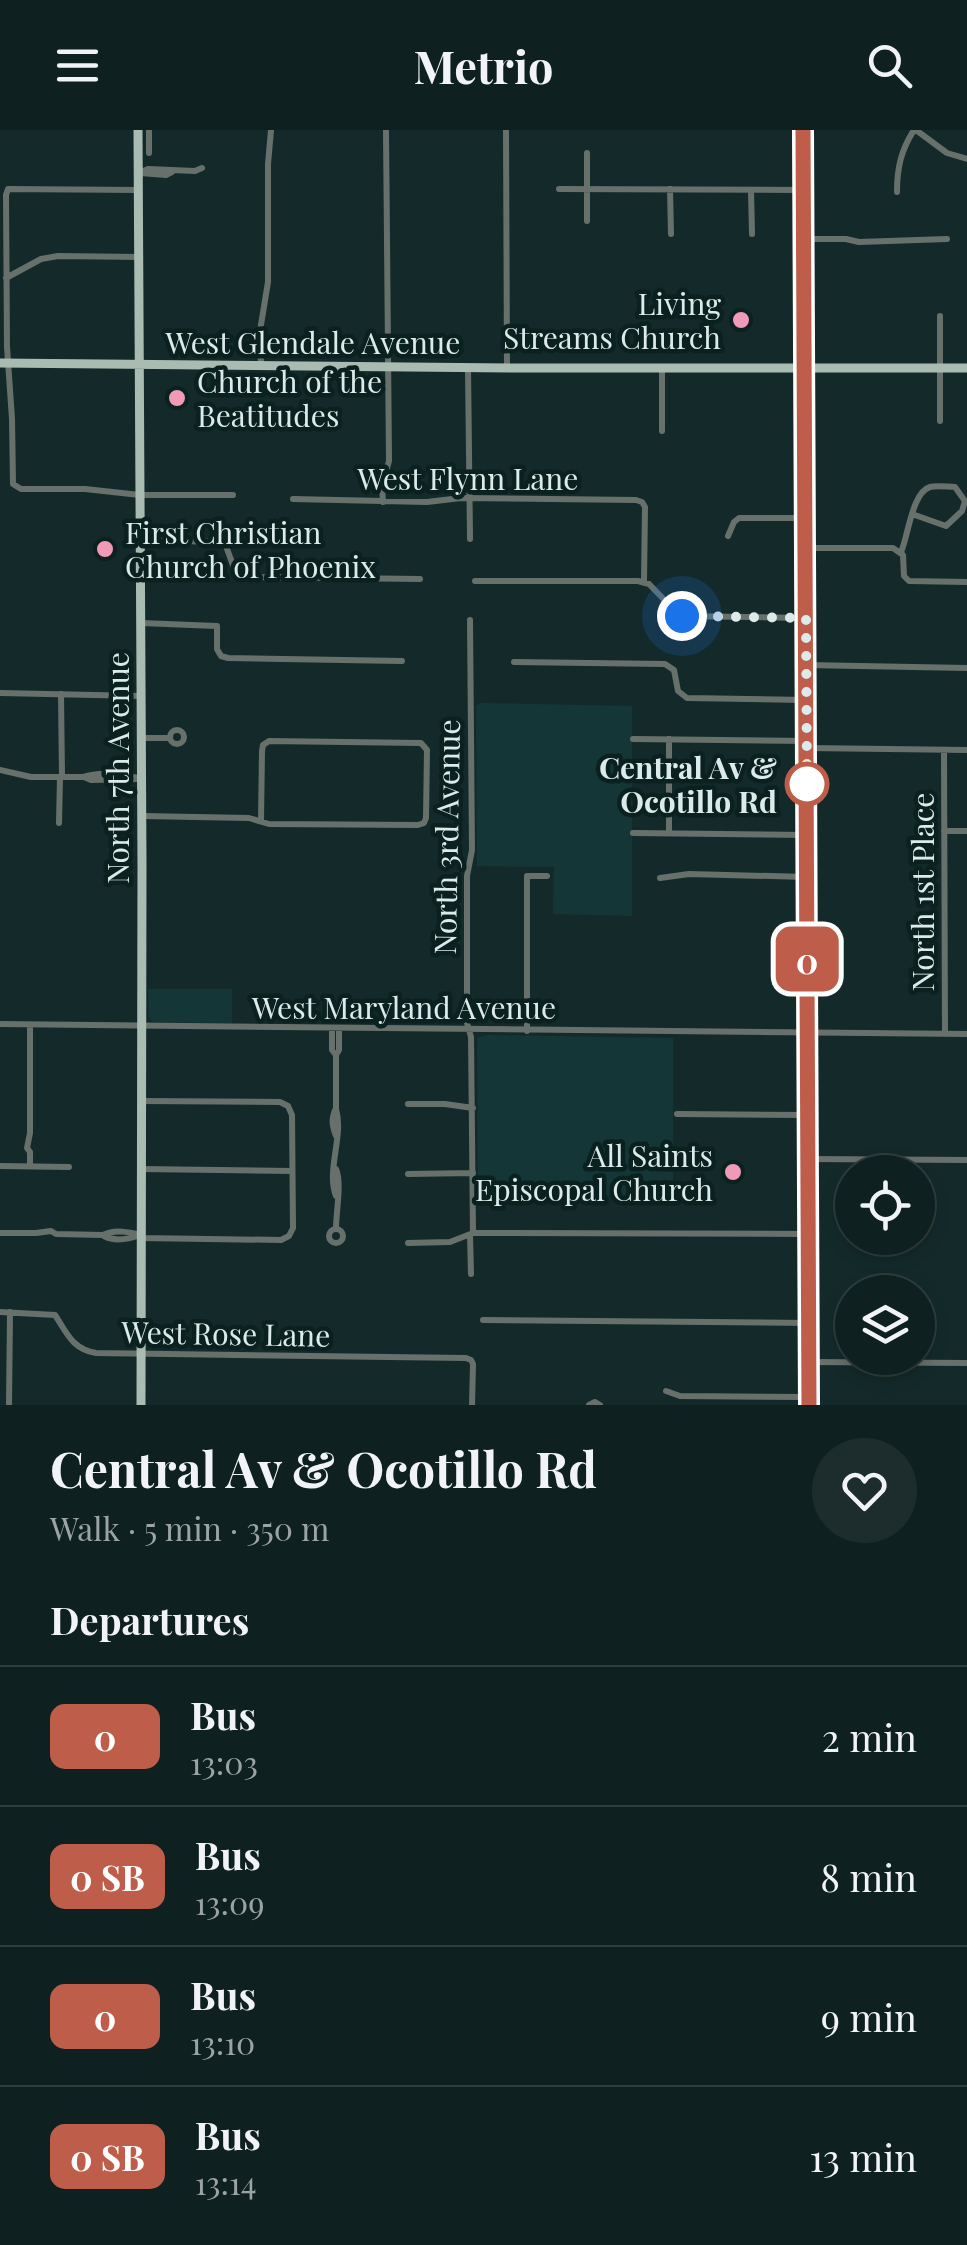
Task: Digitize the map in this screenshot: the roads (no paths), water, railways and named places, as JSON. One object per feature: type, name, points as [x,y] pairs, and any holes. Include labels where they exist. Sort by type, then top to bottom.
[{"type":"main road","name":"North 7th Avenue","points":[[138,130],[141,1405]]},
{"type":"main road","points":[[803,130],[809,1401]]},
{"type":"main road","name":"West Glendale Avenue","points":[[4,363],[967,368]]},
{"type":"street","points":[[149,130],[149,153]]},
{"type":"street","points":[[261,366],[260,331],[268,274],[271,130]]},
{"type":"street","points":[[383,502],[382,486],[389,461],[386,130]]},
{"type":"street","points":[[506,130],[507,368]]},
{"type":"street","points":[[897,192],[898,164],[915,130],[948,154],[967,159]]},
{"type":"street","points":[[587,152],[587,221]]},
{"type":"street","points":[[139,173],[148,169],[202,168]]},
{"type":"street","points":[[139,190],[8,189],[4,363],[12,419],[12,484],[22,489],[86,489],[140,495],[233,495]]},
{"type":"street","points":[[559,189],[803,190]]},
{"type":"street","points":[[670,189],[671,234]]},
{"type":"street","points":[[751,190],[752,234]]},
{"type":"street","points":[[804,239],[946,239]]},
{"type":"street","points":[[6,278],[40,259],[58,256],[139,257]]},
{"type":"street","points":[[940,316],[940,421]]},
{"type":"street","points":[[662,367],[662,431]]},
{"type":"street","points":[[468,368],[470,539]]},
{"type":"street","points":[[900,552],[912,514],[922,492],[929,487],[955,487],[965,501],[962,511],[946,526],[912,514]]},
{"type":"street","name":"West Flynn Lane","points":[[293,499],[636,500],[645,507],[644,582]]},
{"type":"street","points":[[728,536],[739,518],[806,518]]},
{"type":"street","points":[[141,540],[222,543],[236,571],[247,578],[420,579]]},
{"type":"street","points":[[806,548],[893,548],[904,559],[904,576],[908,581],[967,582]]},
{"type":"street","points":[[476,581],[644,582],[680,616],[806,618]]},
{"type":"street","name":"North 3rd Avenue","points":[[470,620],[472,856],[467,876],[466,1023],[470,1031],[473,1108],[471,1274]]},
{"type":"street","points":[[141,623],[217,626],[217,649],[228,658],[402,661]]},
{"type":"street","points":[[514,662],[665,664],[674,670],[678,692],[687,698],[806,700]]},
{"type":"street","points":[[806,665],[967,668]]},
{"type":"street","points":[[0,693],[141,696]]},
{"type":"street","points":[[59,823],[62,694]]},
{"type":"street","points":[[141,738],[170,738]]},
{"type":"street","points":[[633,739],[967,750]]},
{"type":"street","points":[[669,740],[669,833]]},
{"type":"street","points":[[142,816],[248,818],[269,824],[424,824],[428,750],[421,743],[269,741],[263,745],[261,821]]},
{"type":"street","name":"North 1st Place","points":[[944,750],[945,1034]]},
{"type":"street","points":[[0,770],[24,776],[92,780],[142,778]]},
{"type":"street","points":[[944,830],[967,831]]},
{"type":"street","points":[[632,833],[807,835]]},
{"type":"street","points":[[660,878],[685,874],[807,877]]},
{"type":"street","points":[[527,1031],[527,876],[547,876]]},
{"type":"street","name":"West Maryland Avenue","points":[[0,1024],[967,1034]]},
{"type":"street","points":[[30,1025],[30,1166]]},
{"type":"street","points":[[336,1030],[336,1229]]},
{"type":"street","points":[[0,1233],[51,1231],[128,1239],[141,1236],[281,1240],[290,1235],[290,1108],[280,1102],[142,1102]]},
{"type":"street","points":[[408,1104],[473,1108]]},
{"type":"street","points":[[677,1114],[808,1115]]},
{"type":"street","points":[[808,1159],[967,1160]]},
{"type":"street","points":[[0,1166],[69,1167]]},
{"type":"street","points":[[142,1170],[292,1171]]},
{"type":"street","points":[[408,1174],[473,1173]]},
{"type":"street","points":[[408,1243],[447,1242],[472,1234],[809,1234]]},
{"type":"street","name":"West Rose Lane","points":[[0,1312],[55,1315],[71,1342],[87,1351],[470,1360],[472,1405]]},
{"type":"street","points":[[9,1405],[10,1312]]},
{"type":"street","points":[[483,1320],[808,1323]]},
{"type":"street","points":[[809,1362],[967,1363]]},
{"type":"street","points":[[666,1392],[680,1396],[809,1401]]},
{"type":"street","points":[[588,1405],[600,1405]]},
{"type":"place","name":"Living Streams Church","points":[[741,320]]},
{"type":"place","name":"Church of the Beatitudes","points":[[177,398]]},
{"type":"place","name":"First Christian Church of Phoenix","points":[[105,549]]},
{"type":"place","name":"Central Av & Ocotillo Rd","points":[[807,784]]},
{"type":"place","name":"All Saints Episcopal Church","points":[[733,1172]]}]
